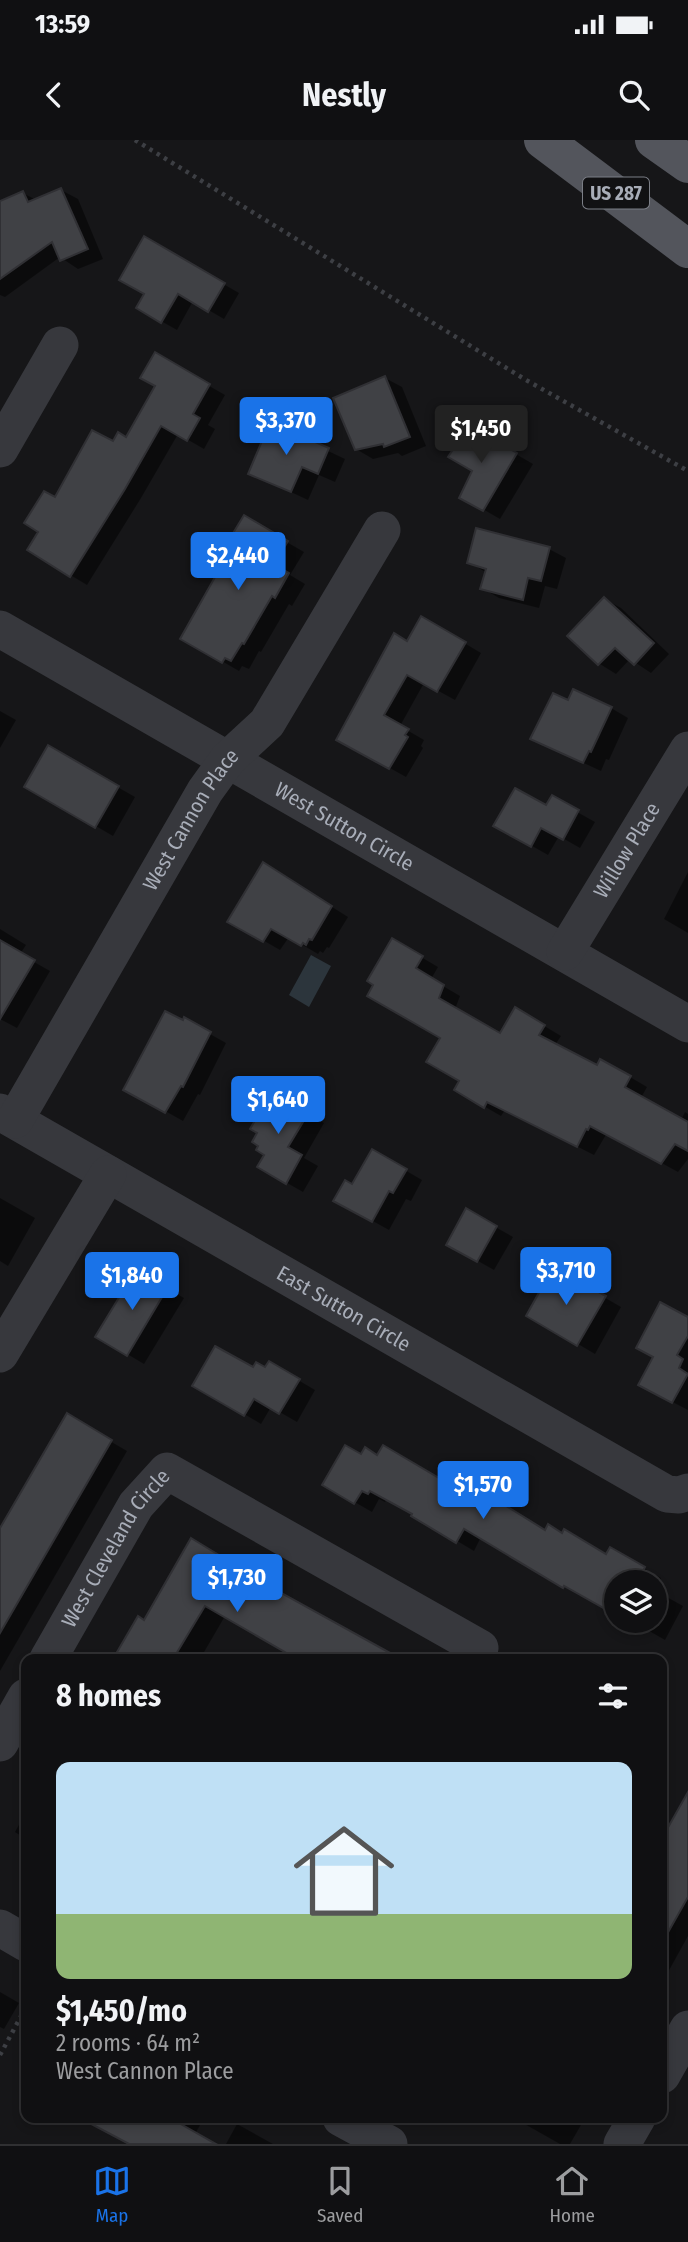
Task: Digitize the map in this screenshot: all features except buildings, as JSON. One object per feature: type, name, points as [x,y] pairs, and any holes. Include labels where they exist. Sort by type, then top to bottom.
[{"type":"main road","name":"US 287","points":[[543,140],[688,248]]},
{"type":"main road","points":[[654,140],[688,164]]},
{"type":"street","points":[[0,449],[61,345]]},
{"type":"street","name":"West Cannon Place","points":[[7,1116],[205,791],[228,759],[267,723],[382,530]]},
{"type":"street","name":"West Sutton Circle","points":[[0,629],[688,1024]]},
{"type":"street","name":"Willow Place","points":[[565,952],[688,750]]},
{"type":"street","name":"East Sutton Circle","points":[[7,1116],[667,1494],[679,1495],[688,1492]]},
{"type":"street","points":[[0,1354],[108,1174]]},
{"type":"street","name":"West Cleveland Circle","points":[[51,1654],[136,1505],[167,1471],[480,1648],[477,1654]]},
{"type":"street","points":[[0,1744],[21,1706]]},
{"type":"street","points":[[0,1928],[21,1940]]},
{"type":"street","points":[[667,2066],[688,2029]]},
{"type":"street","points":[[350,2123],[390,2144]]},
{"type":"street","points":[[622,2144],[634,2123]]},
{"type":"path","points":[[135,140],[526,380],[688,471]]},
{"type":"path","points":[[0,2055],[21,2016]]},
{"type":"shaded area","points":[[311,955],[331,966],[309,1007],[289,995]]}]
